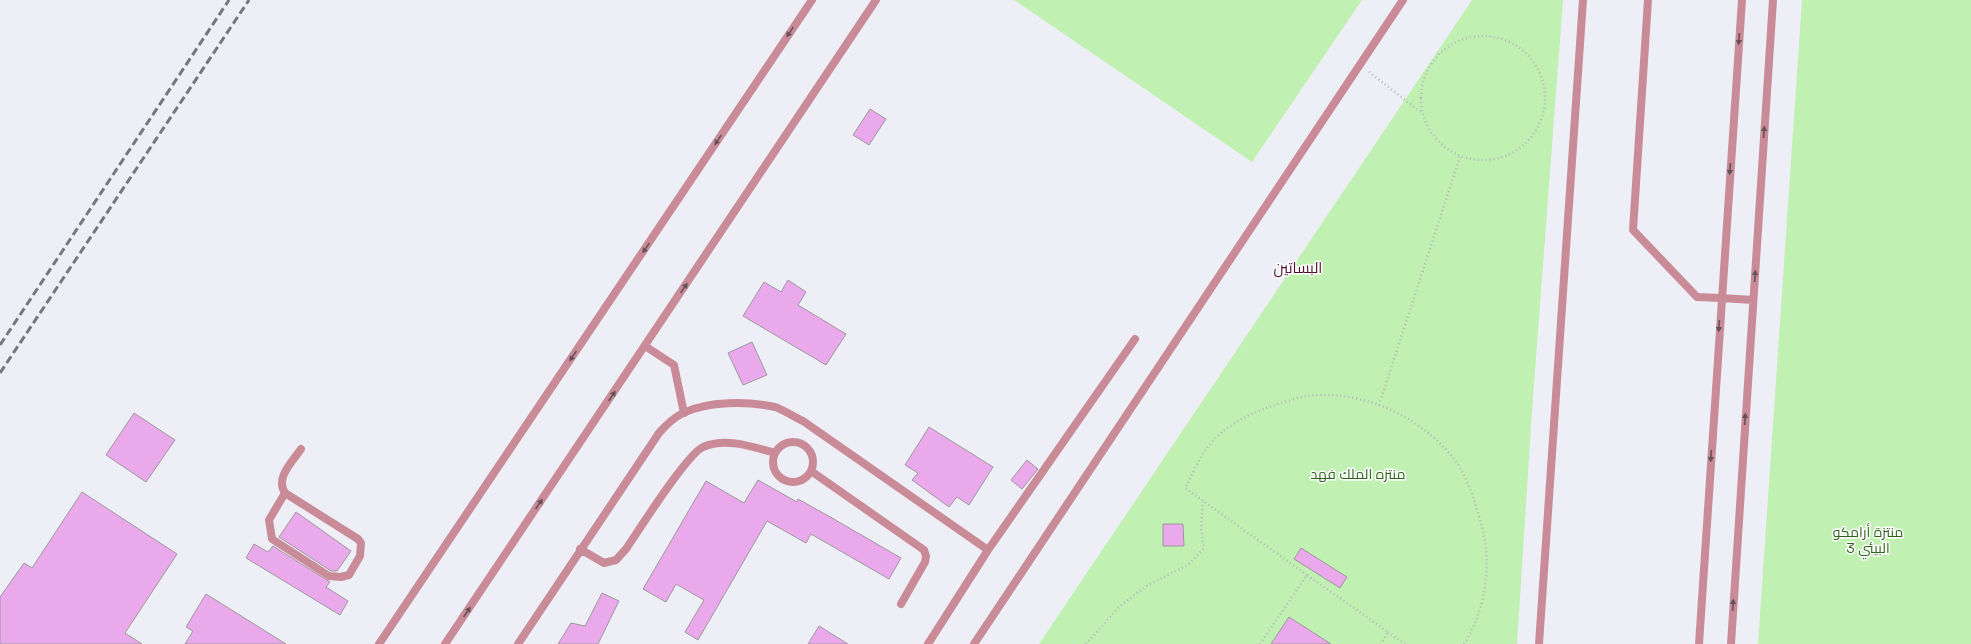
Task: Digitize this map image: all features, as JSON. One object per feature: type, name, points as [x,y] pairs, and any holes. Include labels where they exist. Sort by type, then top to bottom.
[{"type":"street","points":[[379,644],[812,0]]},
{"type":"street","points":[[445,644],[876,0]]},
{"type":"street","points":[[974,644],[1403,0]]},
{"type":"street","points":[[1539,644],[1583,0]]},
{"type":"street","points":[[1648,0],[1633,230],[1697,297],[1753,300]]},
{"type":"street","points":[[1699,644],[1742,0]]},
{"type":"street","points":[[1731,644],[1774,0]]},
{"type":"street","points":[[928,644],[988,550],[1135,339]]},
{"type":"street","points":[[645,346],[674,365],[684,413]]},
{"type":"street","points":[[518,644],[580,549],[659,433],[672,420],[684,413],[715,405],[744,403],[776,408],[803,421],[988,550]]},
{"type":"street","points":[[798,442],[806,446],[811,453],[813,462],[811,471],[806,478],[798,481],[789,482],[781,478],[775,471],[773,462],[775,453],[785,444],[798,442]]},
{"type":"street","points":[[580,549],[604,563],[616,560],[626,549],[688,461],[703,447],[721,443],[742,444],[775,453]]},
{"type":"street","points":[[285,493],[269,520],[272,539],[329,576],[341,577],[348,575],[360,556],[361,543],[358,539],[285,493],[280,486],[281,478],[301,449]]},
{"type":"street","points":[[811,471],[924,550],[926,556],[925,562],[900,604]]},
{"type":"path","points":[[1488,36],[1507,40],[1524,50],[1537,65],[1544,83],[1546,103],[1542,122],[1531,139],[1517,152],[1499,159],[1479,161],[1460,156],[1443,146],[1430,132],[1422,114],[1421,94],[1425,75],[1435,58],[1450,45],[1468,38],[1488,36]]},
{"type":"path","points":[[1360,66],[1422,114]]},
{"type":"path","points":[[1380,405],[1460,156]]},
{"type":"path","points":[[1405,644],[1185,488],[1207,448],[1226,429],[1256,412],[1307,396],[1336,396],[1370,402],[1394,411],[1434,438],[1454,459],[1471,488],[1484,532],[1487,558],[1485,595],[1472,631],[1464,644]]},
{"type":"path","points":[[1086,644],[1119,607],[1148,585],[1188,565],[1204,548],[1201,528],[1203,502]]},
{"type":"path","points":[[1260,644],[1308,575]]},
{"type":"path","points":[[1381,644],[1388,632]]},
{"type":"green space","points":[[1014,0],[1362,0],[1252,162]]},
{"type":"green space","name":"منتزه الملك فهد","points":[[1472,0],[1563,0],[1532,411],[1517,644],[1039,644]]},
{"type":"green space","name":"منتزة أرامكو البيئي 3","points":[[1802,0],[1971,0],[1971,644],[1758,644]]},
{"type":"building","points":[[870,109],[886,119],[869,145],[853,135]]},
{"type":"building","points":[[788,280],[806,292],[798,305],[846,334],[826,365],[743,316],[764,282],[781,292]]},
{"type":"building","points":[[752,342],[767,375],[743,385],[728,353]]},
{"type":"building","points":[[134,413],[175,440],[146,482],[106,455]]},
{"type":"building","points":[[929,427],[993,467],[969,505],[957,497],[949,507],[912,480],[918,473],[905,465]]},
{"type":"building","points":[[1027,460],[1038,469],[1022,489],[1011,480]]},
{"type":"building","points":[[758,480],[797,502],[798,499],[901,558],[889,579],[811,534],[806,543],[767,521],[698,640],[685,632],[704,600],[676,584],[666,602],[643,589],[706,481],[744,503]]},
{"type":"building","points":[[82,492],[177,554],[125,633],[142,644],[0,644],[0,597],[24,563],[32,568]]},
{"type":"building","points":[[296,512],[351,551],[337,571],[331,571],[279,537]]},
{"type":"building","points":[[1163,524],[1183,524],[1184,546],[1163,546]]},
{"type":"building","points":[[254,544],[268,552],[273,546],[330,582],[326,587],[348,601],[340,615],[246,558]]},
{"type":"building","points":[[1301,548],[1347,577],[1340,588],[1294,559]]},
{"type":"building","points":[[602,593],[619,601],[598,644],[558,644],[571,623],[585,626]]},
{"type":"building","points":[[206,594],[286,644],[185,644],[193,631],[186,627]]},
{"type":"building","points":[[1289,617],[1331,644],[1271,644]]},
{"type":"building","points":[[819,626],[848,644],[808,644]]},
{"type":"railway","points":[[0,345],[229,0]]},
{"type":"railway","points":[[0,373],[249,0]]},
{"type":"district","name":"البساتين","points":[[1298,268]]}]
